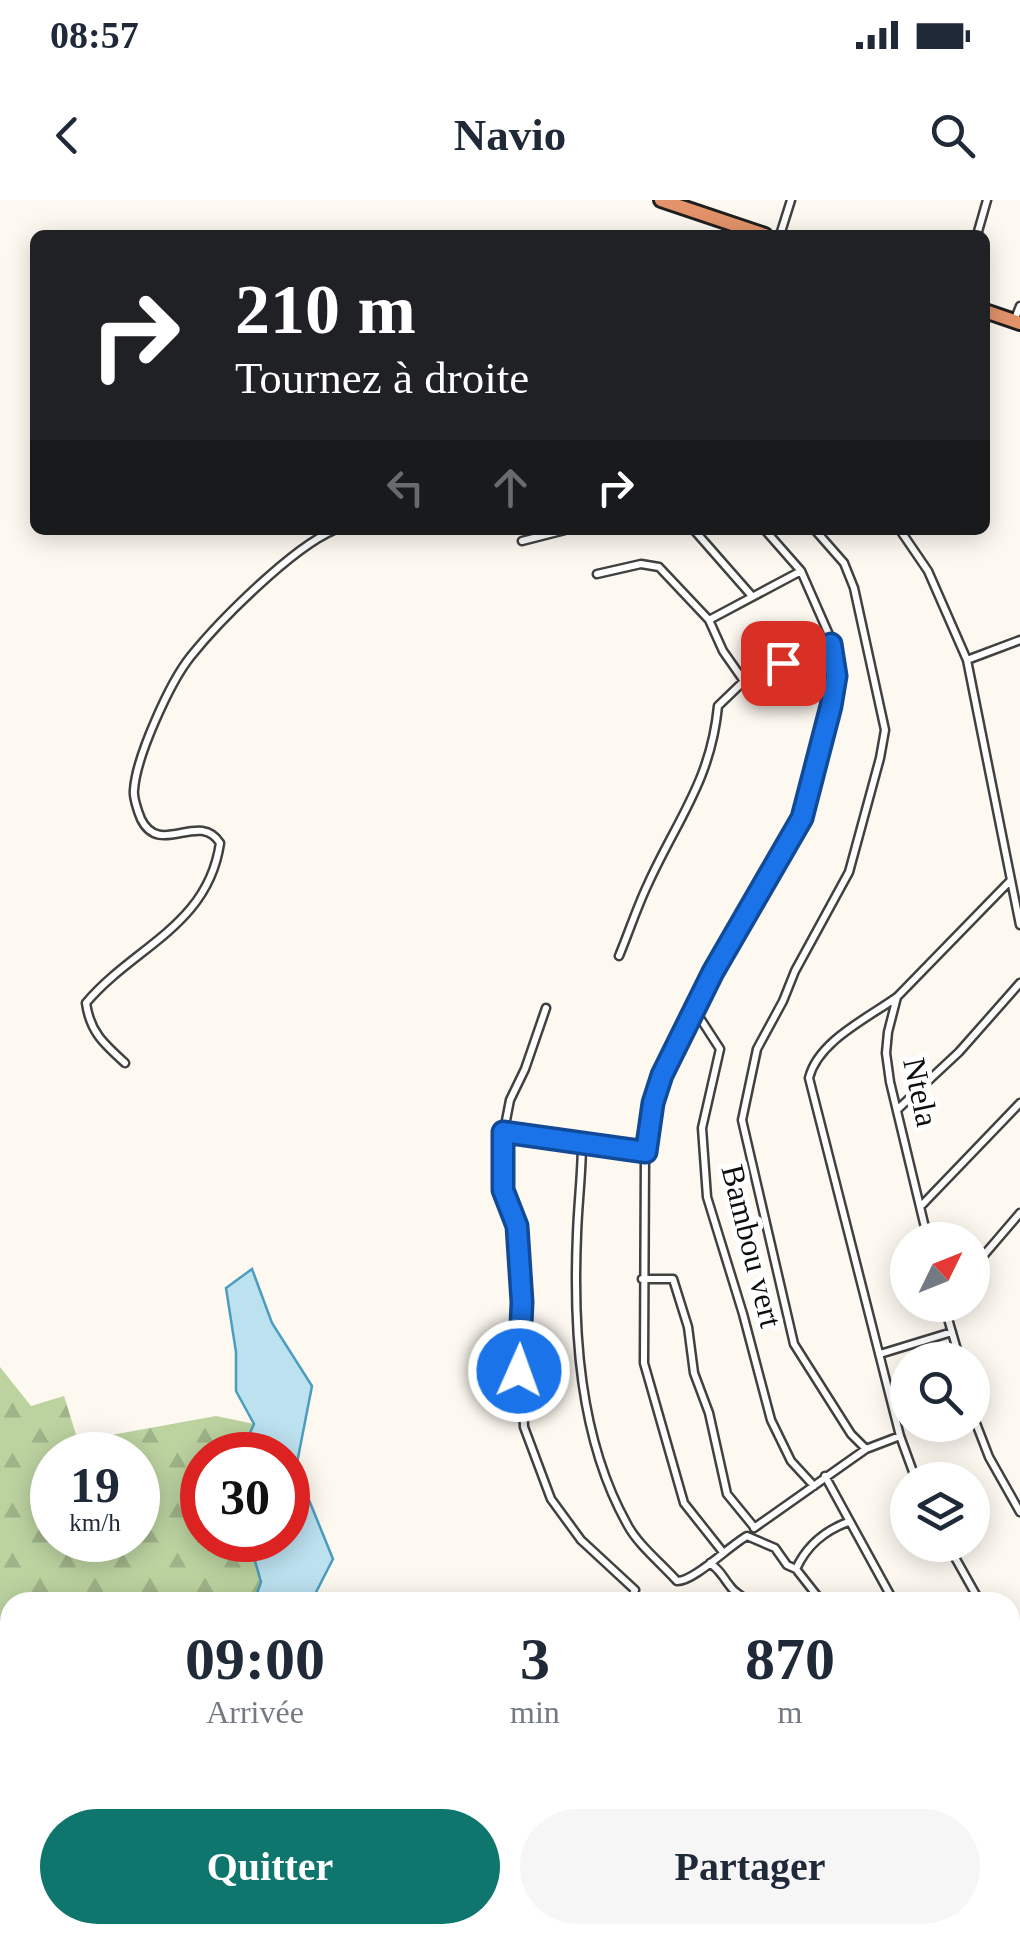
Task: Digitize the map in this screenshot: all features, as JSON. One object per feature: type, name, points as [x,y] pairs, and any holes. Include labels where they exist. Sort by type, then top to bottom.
[{"type":"highway","points":[[661,200],[750,230]]},
{"type":"highway","points":[[990,313],[1017,322]]},
{"type":"street","points":[[781,230],[790,200]]},
{"type":"street","points":[[978,230],[987,200]]},
{"type":"street","points":[[1017,322],[1020,306]]},
{"type":"street","points":[[125,1063],[101,1042],[89,1024],[86,1003],[99,987],[169,934],[202,893],[220,842],[203,828],[172,836],[154,832],[142,822],[134,791],[148,737],[189,659],[249,594],[327,535]]},
{"type":"street","points":[[522,541],[545,535]]},
{"type":"street","points":[[698,535],[751,595]]},
{"type":"street","points":[[722,1551],[684,1503],[644,1364],[646,1152],[657,1089],[713,972],[802,818],[831,706],[836,676],[831,644],[801,571],[769,535]]},
{"type":"street","points":[[819,535],[844,564],[854,588],[884,730],[849,872],[794,970],[783,1001],[757,1049],[742,1120],[794,1344],[850,1434],[866,1449]]},
{"type":"street","points":[[903,535],[928,571],[967,660],[1020,925]]},
{"type":"street","points":[[597,574],[640,564],[659,567],[708,620],[744,681]]},
{"type":"street","points":[[708,620],[801,571]]},
{"type":"street","points":[[967,660],[1020,640]]},
{"type":"street","points":[[619,956],[648,883],[702,781],[715,741],[718,706],[744,681],[831,644]]},
{"type":"street","points":[[890,1395],[809,1078],[817,1058],[828,1046],[896,997],[1011,880]]},
{"type":"street","points":[[898,1109],[970,1040],[1020,983]]},
{"type":"street","name":"Ntela","points":[[896,997],[886,1053],[924,1222]]},
{"type":"street","points":[[546,1008],[510,1100],[503,1132],[503,1190],[517,1226],[524,1427],[552,1500],[581,1540],[634,1592]]},
{"type":"street","name":"Bambou vert","points":[[696,1012],[720,1049],[702,1128],[707,1196],[771,1420],[791,1460],[814,1486]]},
{"type":"street","points":[[921,1206],[1020,1103]]},
{"type":"street","points":[[503,1132],[646,1152]]},
{"type":"street","points":[[582,1142],[576,1239],[578,1311],[590,1431],[629,1528],[677,1581],[682,1582],[710,1563],[825,1476],[866,1449],[890,1440]]},
{"type":"street","points":[[990,1248],[1020,1213]]},
{"type":"street","points":[[642,1279],[673,1278],[727,1494],[754,1528]]},
{"type":"street","points":[[949,1322],[955,1342]]},
{"type":"street","points":[[880,1354],[952,1332]]},
{"type":"street","points":[[983,1442],[1020,1512]]},
{"type":"street","points":[[825,1476],[888,1592]]},
{"type":"street","points":[[796,1569],[816,1540],[831,1528],[848,1522]]},
{"type":"street","points":[[748,1536],[775,1548],[814,1592]]},
{"type":"street","points":[[957,1562],[974,1592]]},
{"type":"street","points":[[710,1563],[738,1592]]},
{"type":"green space","points":[[0,1367],[31,1406],[64,1396],[75,1432],[30,1432],[30,1562],[160,1562],[160,1432],[128,1432],[216,1416],[254,1424],[250,1432],[180,1432],[180,1562],[255,1562],[261,1582],[258,1592],[0,1592]]},
{"type":"water","points":[[252,1269],[272,1323],[312,1386],[303,1432],[250,1432],[254,1424],[236,1391],[236,1352],[226,1288]]},
{"type":"water","points":[[310,1502],[333,1559],[316,1592],[258,1592],[261,1582],[255,1562],[310,1562]]},
{"type":"route","points":[[519,1371],[522,1302],[517,1226],[503,1190],[503,1132],[646,1152],[653,1103],[662,1075],[713,972],[788,845],[807,803],[836,676],[831,644],[783,663]]}]
